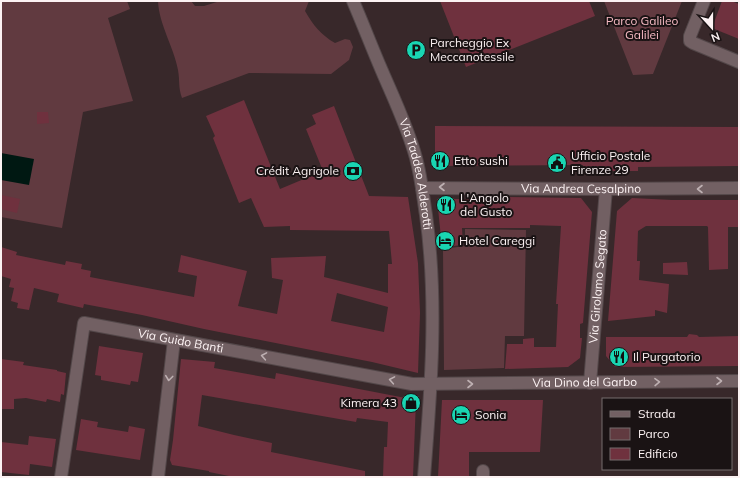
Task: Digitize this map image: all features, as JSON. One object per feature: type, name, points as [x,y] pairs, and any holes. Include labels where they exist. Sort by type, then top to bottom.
[{"type":"street","name":"Via Taddeo Alderotti","points":[[353,1],[399,108],[416,157],[422,188],[432,264],[431,384],[424,477]]},
{"type":"street","points":[[704,1],[690,36],[690,41],[739,62]]},
{"type":"street","name":"Via Andrea Cesalpino","points":[[422,188],[739,188]]},
{"type":"street","name":"Via Girolamo Segato","points":[[590,383],[606,189]]},
{"type":"street","name":"Via Guido Banti","points":[[61,477],[84,322],[412,384],[431,384]]},
{"type":"street","points":[[158,477],[174,340]]},
{"type":"street","name":"Via Dino del Garbo","points":[[431,384],[739,381]]},
{"type":"green space","points":[[1,1],[127,1],[130,9],[108,18],[133,101],[83,112],[62,228],[1,217]]},
{"type":"green space","points":[[158,1],[191,1],[195,6],[204,6],[220,1],[309,1],[305,11],[318,29],[335,43],[345,39],[350,40],[353,47],[349,60],[331,74],[249,73],[182,98],[176,61],[161,19]]},
{"type":"green space","name":"Parco Galileo Galilei","points":[[604,1],[682,1],[653,74],[633,75]]},
{"type":"green space","points":[[465,229],[526,230],[524,336],[505,336],[504,368],[444,370],[443,249],[465,246]]},
{"type":"shaded area","points":[[1,153],[34,159],[29,185],[1,180]]},
{"type":"building","points":[[440,1],[589,1],[595,16],[466,67]]},
{"type":"building","points":[[722,1],[731,1],[739,4],[739,39],[712,28]]},
{"type":"building","points":[[244,100],[280,189],[323,171],[306,129],[316,124],[312,115],[334,106],[369,196],[408,197],[418,263],[420,313],[418,373],[372,362],[204,329],[142,315],[84,304],[83,308],[57,302],[59,294],[34,288],[29,310],[17,308],[18,303],[11,301],[14,288],[9,287],[11,279],[1,276],[1,247],[17,252],[16,255],[65,265],[66,261],[82,264],[81,269],[91,271],[90,277],[194,297],[197,276],[178,272],[181,255],[247,271],[238,306],[277,314],[283,280],[272,278],[271,258],[326,256],[324,277],[388,293],[388,264],[392,264],[389,231],[290,230],[290,226],[264,227],[251,198],[239,203],[213,138],[215,136],[206,116]],"holes":[[[337,293],[388,307],[384,332],[331,321]]]},
{"type":"building","points":[[37,112],[48,112],[49,123],[37,124]]},
{"type":"building","points":[[435,126],[739,127],[739,166],[638,167],[638,171],[583,171],[583,165],[435,166]]},
{"type":"building","points":[[1,195],[20,199],[17,213],[1,209]]},
{"type":"building","points":[[505,197],[581,198],[592,212],[583,323],[580,324],[580,338],[582,338],[580,358],[568,367],[505,369],[507,344],[523,344],[523,339],[534,338],[534,347],[556,347],[558,304],[556,304],[561,226],[530,225],[530,228],[462,228],[463,245],[442,247],[437,199],[479,199]]},
{"type":"building","points":[[632,198],[672,200],[739,200],[739,227],[728,227],[728,269],[709,270],[707,226],[646,226],[638,231],[637,261],[640,261],[639,280],[669,284],[667,313],[655,310],[655,316],[608,321],[617,211]]},
{"type":"building","points":[[687,262],[688,275],[663,274],[663,263]]},
{"type":"building","points":[[689,334],[697,335],[699,337],[739,336],[739,366],[615,367],[606,356],[606,337],[687,337]]},
{"type":"building","points":[[99,346],[143,353],[138,382],[131,381],[130,385],[101,380],[101,376],[95,375]]},
{"type":"building","points":[[1,359],[24,362],[23,365],[57,370],[66,373],[64,395],[61,394],[60,402],[47,399],[46,402],[26,398],[14,399],[14,409],[1,409]]},
{"type":"building","points":[[181,359],[215,362],[214,368],[275,379],[276,373],[416,400],[413,477],[383,477],[384,447],[387,447],[388,422],[357,418],[356,422],[202,395],[198,426],[272,443],[271,452],[365,471],[365,477],[234,477],[172,465],[170,460]]},
{"type":"building","points":[[442,400],[543,400],[540,452],[469,452],[469,477],[438,477]]},
{"type":"building","points":[[81,419],[98,422],[97,427],[128,432],[129,426],[145,429],[140,460],[76,450]]},
{"type":"building","points":[[29,436],[56,439],[52,467],[30,464],[29,475],[1,472],[1,442],[28,445]]},
{"type":"place","name":"Parcheggio Ex Meccanotessile","points":[[416,50]]},
{"type":"place","name":"Etto sushi","points":[[440,161]]},
{"type":"place","name":"Ufficio Postale Firenze 29","points":[[557,163]]},
{"type":"place","name":"Crédit Agrigole","points":[[353,171]]},
{"type":"place","name":"L'Angolo del Gusto","points":[[446,205]]},
{"type":"place","name":"Hotel Careggi","points":[[445,241]]},
{"type":"place","name":"Il Purgatorio","points":[[619,357]]},
{"type":"place","name":"Kimera 43","points":[[411,403]]},
{"type":"place","name":"Sonia","points":[[461,415]]}]
